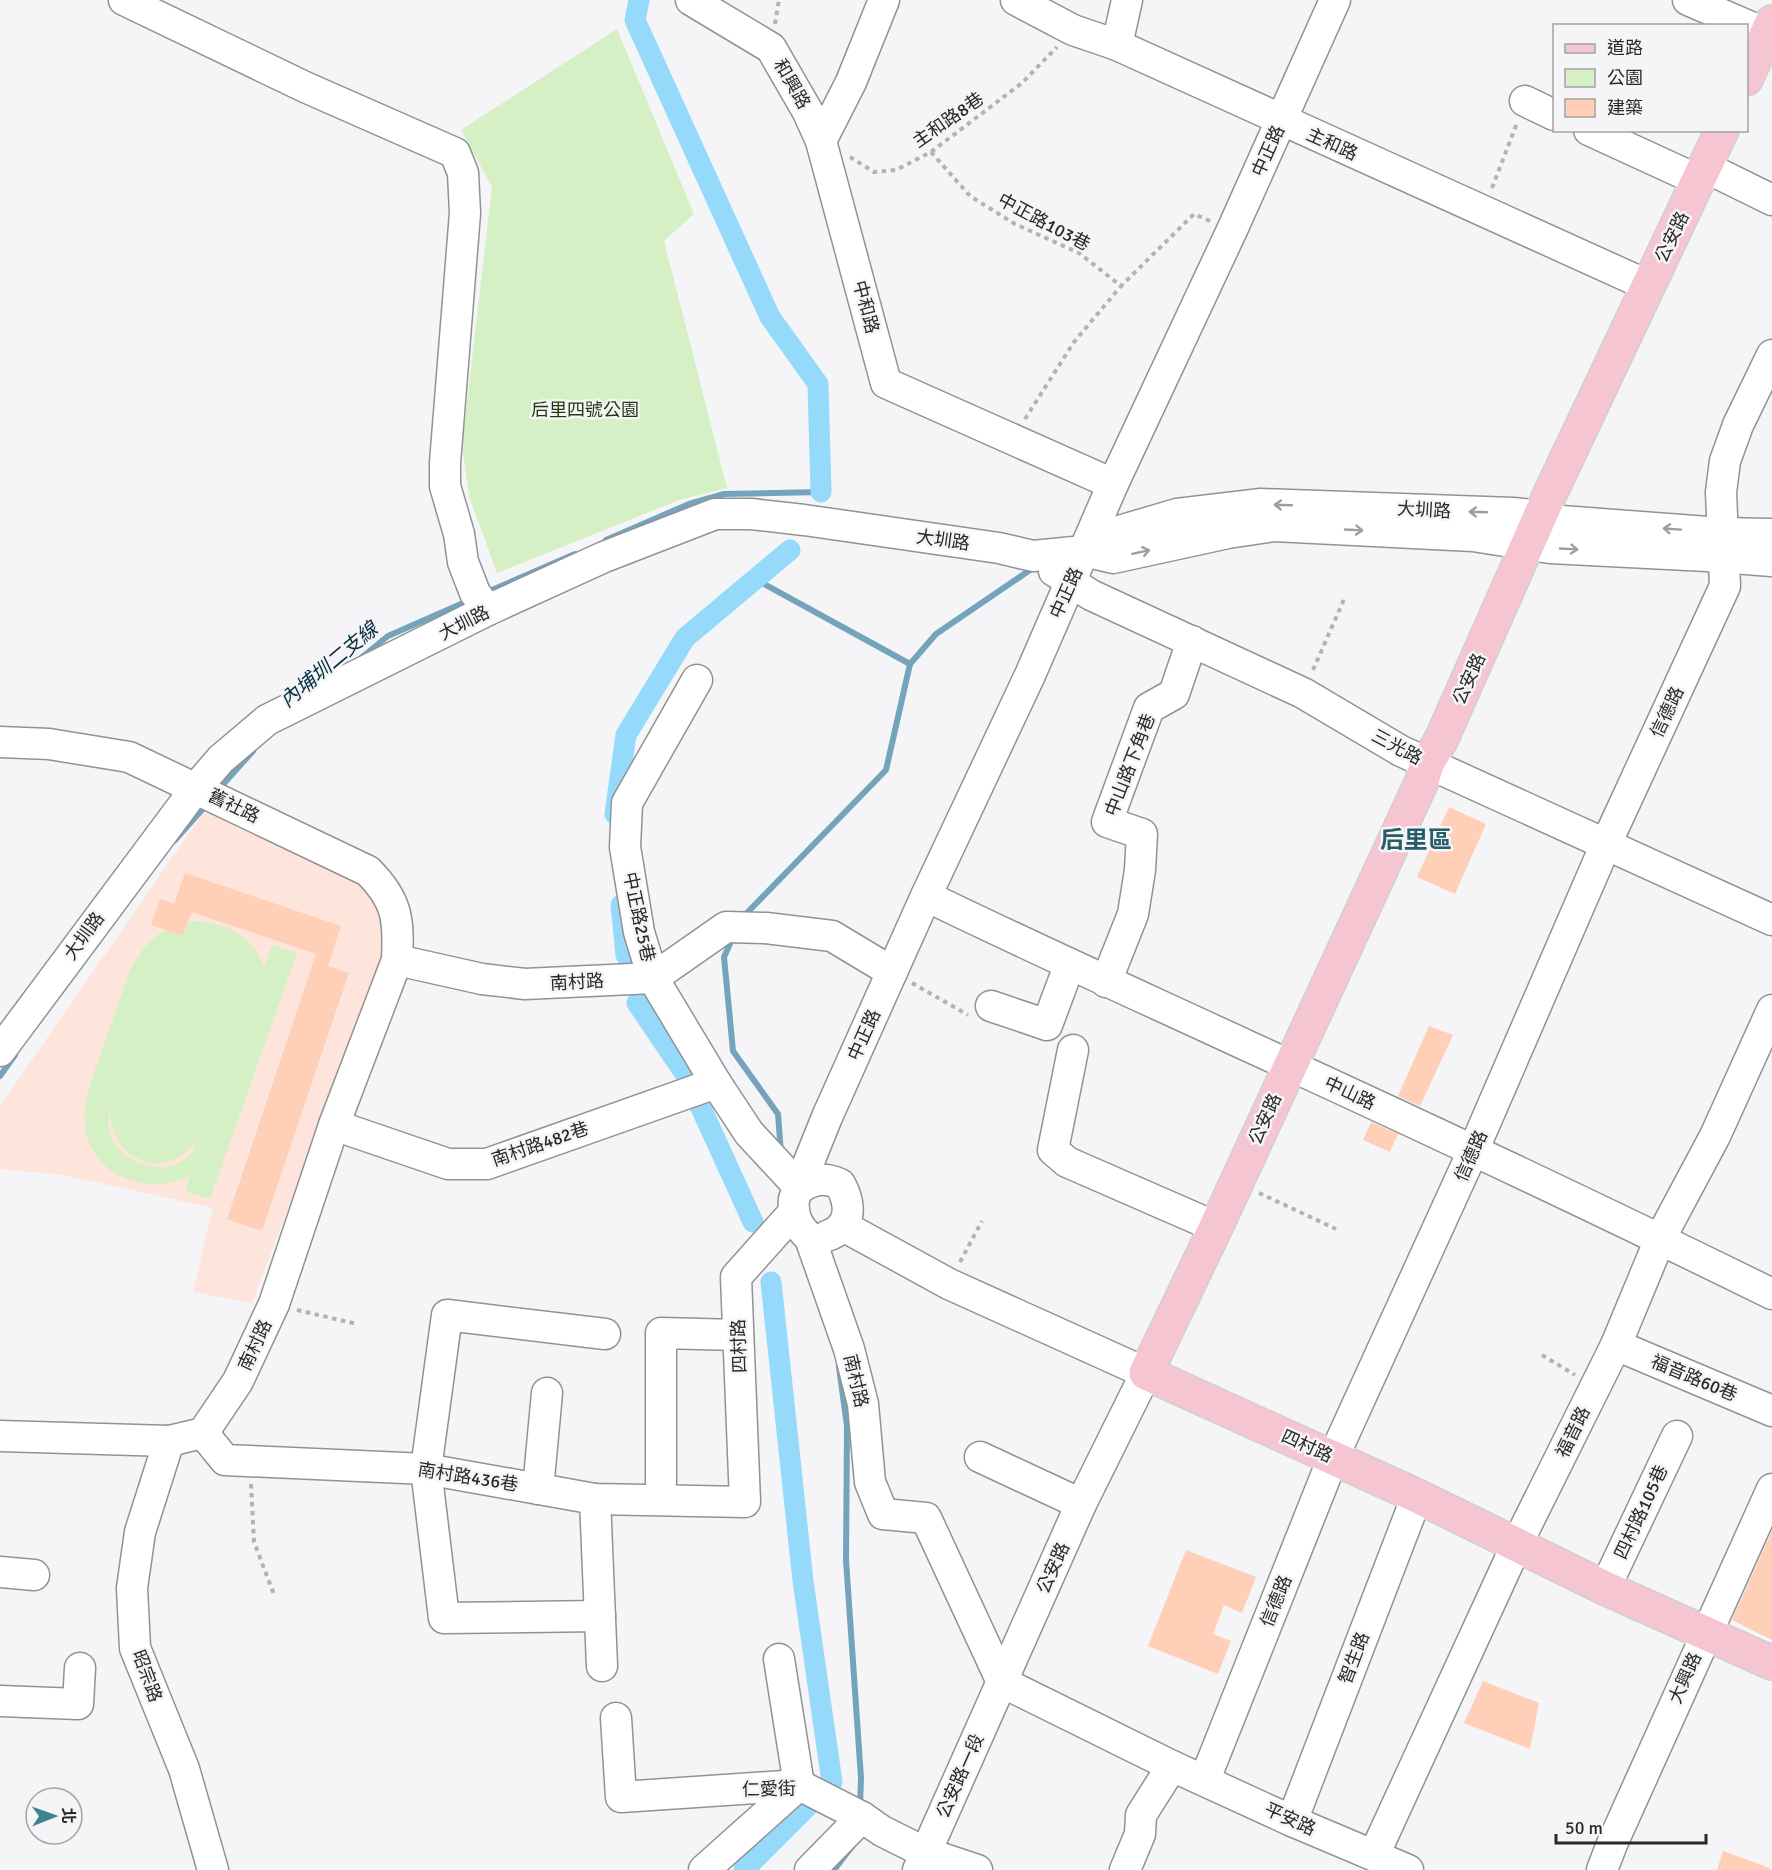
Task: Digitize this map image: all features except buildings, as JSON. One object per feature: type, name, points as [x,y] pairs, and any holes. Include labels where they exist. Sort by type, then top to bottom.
[{"type":"main road","points":[[1748,75],[1769,28]]},
{"type":"main road","name":"公安路","points":[[1146,1373],[1237,1182],[1422,781],[1427,764],[1442,738],[1534,530],[1721,132]]},
{"type":"main road","name":"四村路","points":[[1146,1373],[1417,1496],[1605,1588],[1772,1663]]},
{"type":"street","points":[[124,0],[305,87],[454,153],[463,173],[465,213],[445,486],[459,534],[463,562],[475,593],[488,610]]},
{"type":"street","name":"和興路","points":[[691,0],[771,48],[808,112],[821,141]]},
{"type":"street","points":[[821,141],[851,82],[884,0]]},
{"type":"street","name":"主和路","points":[[1016,0],[1073,30],[1117,45],[1648,286]]},
{"type":"street","points":[[1117,45],[1127,0]]},
{"type":"street","name":"中正路","points":[[797,1200],[827,1117],[892,972],[1071,583],[1113,484],[1232,231],[1335,0]]},
{"type":"street","points":[[1688,0],[1769,28]]},
{"type":"street","points":[[1525,101],[1553,114]]},
{"type":"street","points":[[1594,132],[1772,200]]},
{"type":"street","name":"中和路","points":[[821,141],[886,383],[1113,484]]},
{"type":"street","name":"信德路","points":[[1205,1779],[1333,1458],[1473,1151],[1606,844],[1725,586],[1721,492],[1725,460],[1738,425],[1772,355]]},
{"type":"street","name":"大圳路","points":[[0,1051],[196,788],[221,759],[267,720],[488,610],[604,557],[715,514],[752,514],[804,520],[999,548],[1033,556],[1084,551],[1109,534],[1177,514],[1261,504],[1534,530],[1562,521],[1722,546],[1772,561]]},
{"type":"street","name":"大圳路","points":[[1722,546],[1772,534]]},
{"type":"street","name":"三光路","points":[[1033,556],[1090,595],[1303,693],[1401,752],[1772,920]]},
{"type":"street","name":"中山路下角巷","points":[[1106,982],[1133,914],[1140,870],[1142,834],[1107,822],[1149,708],[1174,694],[1192,641]]},
{"type":"street","name":"中正路25巷","points":[[697,680],[627,803],[626,847],[639,932],[653,978],[726,927],[766,928],[832,936],[892,972]]},
{"type":"street","name":"舊社路","points":[[0,742],[49,744],[129,757],[368,871],[383,886],[393,905],[398,928],[397,960]]},
{"type":"street","name":"中山路","points":[[926,897],[1069,966],[1290,1065],[1772,1294]]},
{"type":"street","name":"南村路","points":[[203,1433],[238,1381],[274,1304],[334,1125],[397,960],[482,979],[525,984],[653,978],[710,1085],[749,1133],[797,1200],[797,1225],[810,1238],[849,1349],[863,1404],[870,1482],[883,1514],[926,1518],[1002,1682]]},
{"type":"street","points":[[980,1010],[1047,1025],[1069,966]]},
{"type":"street","name":"福音路","points":[[1395,1865],[1517,1544],[1616,1345],[1660,1239],[1715,1136],[1772,1010]]},
{"type":"street","points":[[1073,1050],[1053,1150],[1067,1162],[1216,1227]]},
{"type":"street","name":"南村路482巷","points":[[334,1125],[448,1164],[488,1164],[710,1085]]},
{"type":"street","points":[[797,1200],[813,1180],[829,1180],[840,1184],[849,1208],[848,1220],[843,1226],[830,1236],[810,1238]]},
{"type":"street","name":"四村路","points":[[746,1502],[736,1277],[797,1200]]},
{"type":"street","name":"四村路","points":[[843,1226],[949,1284],[1146,1373]]},
{"type":"street","points":[[600,1616],[444,1618],[426,1468],[447,1315],[605,1334]]},
{"type":"street","points":[[661,1482],[661,1333],[738,1335]]},
{"type":"street","name":"福音路60巷","points":[[1616,1345],[1772,1411]]},
{"type":"street","name":"公安路","points":[[1002,1682],[1081,1504],[1146,1373]]},
{"type":"street","points":[[538,1489],[547,1393]]},
{"type":"street","points":[[0,1436],[169,1441],[203,1433]]},
{"type":"street","name":"南村路436巷","points":[[203,1433],[225,1460],[426,1468],[595,1499],[746,1502]]},
{"type":"street","name":"四村路105巷","points":[[1605,1588],[1677,1436]]},
{"type":"street","name":"昭宗路","points":[[169,1441],[140,1532],[132,1588],[135,1648],[184,1769],[213,1870]]},
{"type":"street","points":[[980,1457],[1081,1504]]},
{"type":"street","name":"大興路","points":[[1602,1870],[1772,1489]]},
{"type":"street","name":"智生路","points":[[1292,1821],[1417,1496]]},
{"type":"street","points":[[595,1499],[602,1666]]},
{"type":"street","points":[[0,1572],[34,1575]]},
{"type":"street","points":[[704,1870],[799,1785],[779,1659]]},
{"type":"street","points":[[0,1701],[78,1704],[80,1668]]},
{"type":"street","name":"平安路","points":[[1002,1682],[1172,1766],[1395,1865]]},
{"type":"street","name":"公安路一段","points":[[922,1861],[1002,1682]]},
{"type":"street","name":"仁愛街","points":[[616,1718],[621,1797],[799,1785],[862,1817],[922,1861],[977,1870]]},
{"type":"street","points":[[1125,1870],[1140,1834],[1142,1815],[1172,1766]]},
{"type":"street","points":[[810,1870],[862,1817]]},
{"type":"path","name":"主和路8巷","points":[[821,141],[874,172],[896,170],[931,152],[1022,83],[1073,30]]},
{"type":"path","points":[[1483,212],[1525,101]]},
{"type":"path","name":"中正路103巷","points":[[931,152],[970,196],[1015,224],[1079,253],[1121,286]]},
{"type":"path","points":[[1012,440],[1074,342],[1121,286],[1194,214],[1232,231]]},
{"type":"path","points":[[1303,693],[1345,597]]},
{"type":"path","points":[[892,972],[980,1010]]},
{"type":"path","points":[[1237,1182],[1336,1229]]},
{"type":"path","points":[[949,1284],[982,1221]]},
{"type":"path","points":[[274,1304],[357,1324]]},
{"type":"path","points":[[1542,1355],[1595,1387]]},
{"type":"path","points":[[250,1462],[254,1542],[275,1598]]},
{"type":"shaded area","points":[[205,810],[352,877],[374,898],[390,941],[252,1303],[193,1292],[213,1208],[63,1175],[0,1169],[0,1106]]},
{"type":"green space","name":"后里四號公園","points":[[617,29],[694,214],[664,241],[727,488],[679,500],[497,573],[469,496],[462,446],[492,187],[461,130]]},
{"type":"green space","points":[[198,921],[230,929],[253,948],[264,968],[272,945],[297,953],[210,1199],[185,1191],[190,1176],[173,1182],[149,1184],[115,1173],[95,1154],[85,1127],[86,1099],[90,1085],[130,970],[143,950],[157,935],[185,923]],"holes":[[[110,1112],[113,1129],[120,1143],[130,1154],[157,1163],[171,1160],[185,1153],[197,1140],[191,1153],[182,1162],[156,1167],[142,1164],[118,1148],[111,1135],[108,1121]]]},
{"type":"waterway","points":[[639,0],[635,20],[770,317],[818,384],[821,492]]},
{"type":"waterway","name":"內埔圳二支線","points":[[606,540],[689,504],[724,494],[821,492]]},
{"type":"waterway","points":[[615,814],[626,735],[685,638],[790,550]]},
{"type":"waterway","name":"內埔圳二支線","points":[[485,593],[575,554]]},
{"type":"waterway","points":[[743,917],[886,770],[910,664],[936,634],[1030,570]]},
{"type":"waterway","points":[[755,579],[910,664]]},
{"type":"waterway","name":"內埔圳二支線","points":[[361,658],[388,636],[470,600]]},
{"type":"waterway","name":"內埔圳二支線","points":[[218,790],[253,751]]},
{"type":"waterway","name":"內埔圳二支線","points":[[175,840],[208,803]]},
{"type":"waterway","points":[[621,905],[626,955]]},
{"type":"waterway","points":[[733,937],[724,957],[733,1051],[778,1114],[781,1153]]},
{"type":"waterway","points":[[637,1003],[686,1075],[753,1222]]},
{"type":"waterway","name":"內埔圳二支線","points":[[0,1076],[15,1055]]},
{"type":"waterway","points":[[744,1870],[832,1782],[803,1581],[771,1282]]},
{"type":"waterway","points":[[839,1367],[847,1426],[846,1560],[861,1778],[860,1806]]},
{"type":"waterway","points":[[834,1870],[857,1840]]},
{"type":"district","name":"后里區","points":[[1416,840]]}]
